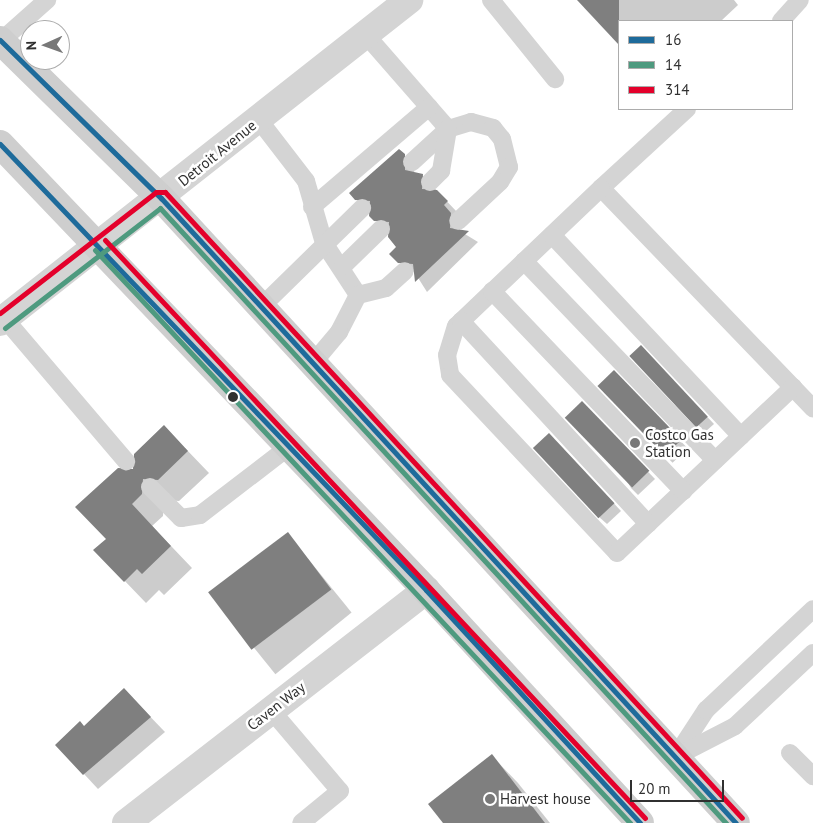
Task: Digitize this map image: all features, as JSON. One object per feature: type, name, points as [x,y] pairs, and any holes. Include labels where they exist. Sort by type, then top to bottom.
[{"type":"main road","points":[[0,41],[161,198],[260,308],[314,362],[736,823]]},
{"type":"main road","points":[[0,144],[100,245],[426,590],[640,823]]},
{"type":"street","name":"Detroit Avenue","points":[[2,320],[161,198],[409,0]]},
{"type":"street","name":"Caven Way","points":[[126,823],[426,590]]},
{"type":"lane","points":[[0,41],[48,0]]},
{"type":"lane","points":[[491,0],[555,79]]},
{"type":"lane","points":[[782,20],[800,0]]},
{"type":"lane","points":[[366,35],[448,129]]},
{"type":"lane","points":[[312,207],[429,107]]},
{"type":"lane","points":[[685,110],[461,321],[449,338],[450,375],[617,553],[793,387]]},
{"type":"lane","points":[[259,120],[306,181],[324,243],[343,266],[358,295]]},
{"type":"lane","points":[[412,162],[448,129],[471,122],[493,128],[508,151],[508,167],[500,182],[458,220]]},
{"type":"lane","points":[[430,182],[441,171],[448,129]]},
{"type":"lane","points":[[601,188],[813,408]]},
{"type":"lane","points":[[260,308],[324,243],[362,208]]},
{"type":"lane","points":[[343,266],[381,229]]},
{"type":"lane","points":[[552,235],[741,436]]},
{"type":"lane","points":[[524,260],[715,460]]},
{"type":"lane","points":[[314,362],[339,332],[358,295],[386,288],[405,271]]},
{"type":"lane","points":[[492,291],[683,491]]},
{"type":"lane","points":[[2,320],[126,461]]},
{"type":"lane","points":[[461,321],[648,524]]},
{"type":"lane","points":[[150,487],[181,518],[200,515],[290,446]]},
{"type":"lane","points":[[676,756],[706,710],[813,609]]},
{"type":"lane","points":[[676,756],[735,726],[813,653]]},
{"type":"lane","points":[[271,710],[340,791],[300,823]]},
{"type":"lane","points":[[790,753],[813,776]]},
{"type":"building","points":[[577,0],[619,0],[618,44]]},
{"type":"building","points":[[399,149],[405,154],[405,170],[423,174],[422,189],[437,190],[448,201],[444,205],[451,213],[450,228],[469,231],[415,282],[413,264],[398,263],[389,254],[396,247],[388,237],[389,222],[374,221],[369,216],[370,201],[355,200],[349,193]]},
{"type":"building","points":[[641,345],[708,417],[696,428],[629,356]]},
{"type":"building","points":[[614,370],[681,440],[665,456],[597,386]]},
{"type":"building","points":[[582,401],[649,471],[632,487],[565,418]]},
{"type":"building","points":[[164,425],[188,451],[158,480],[143,479],[142,494],[132,504],[171,546],[142,574],[137,569],[124,582],[93,550],[106,539],[75,507],[118,468],[133,469],[134,454]]},
{"type":"building","points":[[549,433],[614,503],[598,518],[533,448]]},
{"type":"building","points":[[288,532],[331,590],[251,650],[208,592]]},
{"type":"building","points":[[124,688],[151,717],[83,775],[55,745],[80,721],[84,726]]},
{"type":"building","points":[[492,754],[545,823],[443,823],[428,804]]},
{"type":"transit line","name":"16","points":[[0,40],[161,198],[736,823]]},
{"type":"transit line","name":"16","points":[[0,144],[426,590],[640,823]]},
{"type":"transit line","name":"314","points":[[0,313],[156,192],[165,192],[742,818]]},
{"type":"transit line","name":"14","points":[[5,328],[160,208],[726,823]]},
{"type":"transit line","name":"314","points":[[105,240],[645,818]]},
{"type":"transit line","name":"14","points":[[95,250],[630,823]]},
{"type":"place","name":"Costco Gas Station","points":[[635,443]]},
{"type":"place","name":"Harvest house","points":[[490,799]]}]
